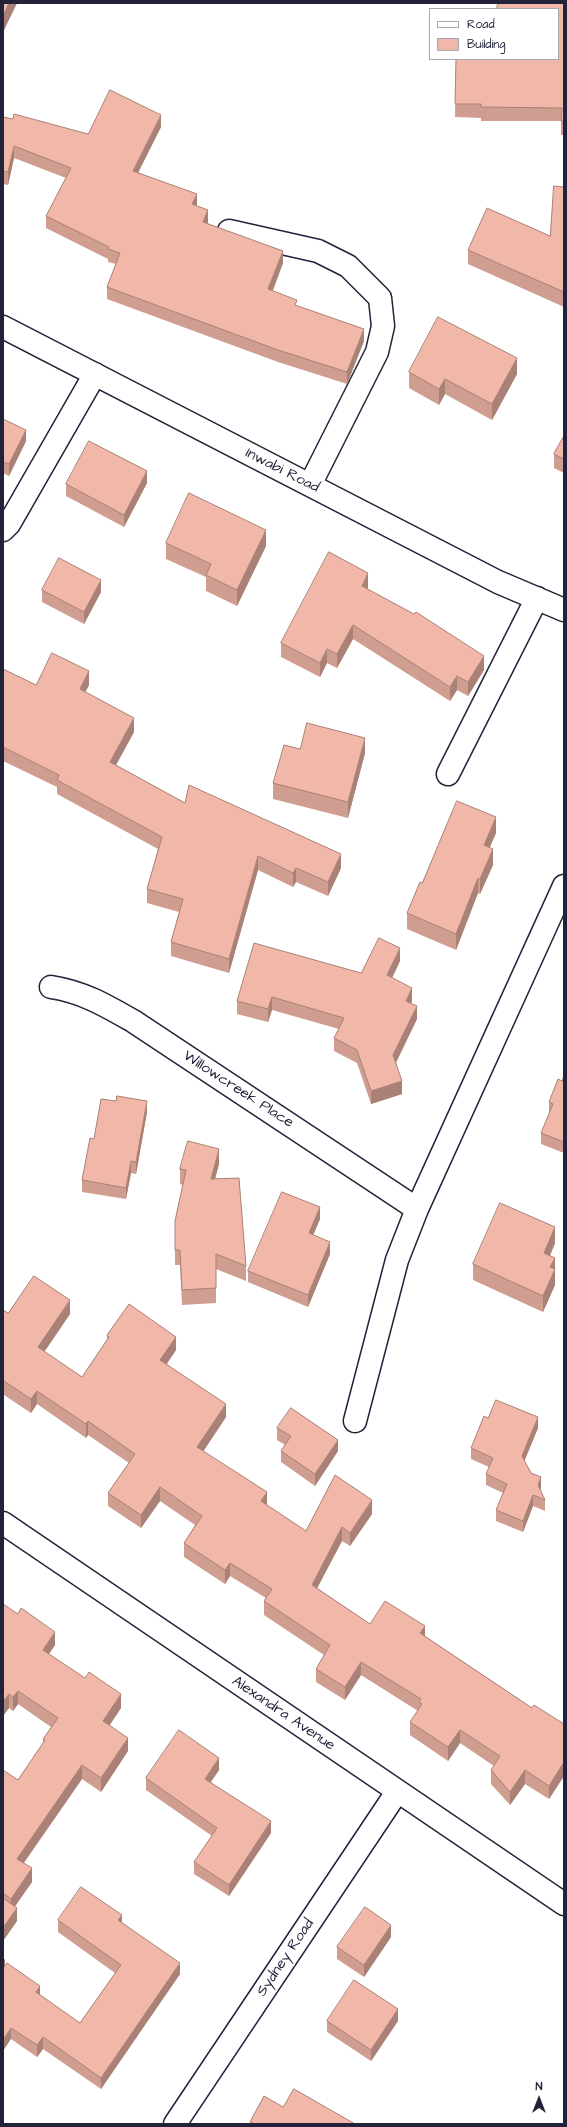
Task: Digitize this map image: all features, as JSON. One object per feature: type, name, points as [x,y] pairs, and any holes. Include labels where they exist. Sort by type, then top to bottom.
[{"type":"street","points":[[229,231],[318,251],[348,266],[380,298],[383,326],[377,352],[310,485]]},
{"type":"street","name":"Inwabi Road","points":[[3,327],[498,582],[564,610]]},
{"type":"street","points":[[3,530],[9,524],[95,374]]},
{"type":"street","points":[[448,774],[537,598]]},
{"type":"street","points":[[355,1421],[397,1260],[417,1209],[564,886]]},
{"type":"street","name":"Willowcreek Place","points":[[51,987],[73,991],[93,999],[133,1021],[417,1209]]},
{"type":"street","name":"Alexandra Avenue","points":[[3,1523],[564,1904]]},
{"type":"street","name":"Sydney Road","points":[[175,2124],[397,1792]]},
{"type":"building","points":[[3,3],[9,3],[4,14],[3,13]]},
{"type":"building","points":[[498,3],[564,3],[564,121],[561,121],[562,108],[481,107],[481,104],[455,104],[456,60],[559,60],[559,8],[497,8]]},
{"type":"building","points":[[110,90],[161,115],[133,171],[197,194],[192,204],[208,210],[203,222],[283,251],[268,289],[297,300],[295,305],[364,329],[347,372],[278,350],[107,287],[120,253],[108,249],[109,247],[46,216],[71,168],[14,146],[8,172],[3,171],[3,117],[13,119],[14,114],[88,134]]},
{"type":"building","points":[[554,186],[564,187],[564,292],[468,250],[487,208],[550,236]]},
{"type":"building","points":[[438,317],[517,358],[492,404],[445,379],[439,389],[409,372]]},
{"type":"building","points":[[3,419],[26,430],[9,464],[3,462]]},
{"type":"building","points":[[564,436],[564,459],[554,454]]},
{"type":"building","points":[[89,441],[147,471],[124,515],[66,484]]},
{"type":"building","points":[[189,493],[266,530],[237,590],[206,575],[211,564],[166,543]]},
{"type":"building","points":[[329,552],[368,573],[362,586],[414,614],[416,612],[484,656],[468,682],[457,676],[450,687],[353,625],[337,654],[327,649],[320,663],[281,643]]},
{"type":"building","points":[[59,558],[101,580],[84,612],[42,590]]},
{"type":"building","points":[[52,653],[89,671],[80,689],[134,718],[110,762],[185,803],[189,785],[341,854],[328,882],[296,868],[293,873],[258,856],[229,959],[171,942],[183,899],[147,889],[162,837],[57,780],[59,775],[3,747],[3,669],[36,685]]},
{"type":"building","points":[[307,723],[365,738],[348,802],[273,783],[284,745],[300,749]]},
{"type":"building","points":[[457,801],[496,817],[484,845],[493,849],[480,879],[478,878],[456,934],[407,913],[420,882],[422,883]]},
{"type":"building","points":[[379,938],[400,948],[387,975],[412,988],[406,1001],[417,1006],[393,1055],[402,1081],[371,1091],[357,1050],[334,1038],[344,1018],[272,997],[268,1009],[237,1001],[254,943],[361,973]]},
{"type":"building","points":[[564,1075],[564,1142],[541,1133],[553,1104],[549,1102],[558,1079],[562,1081]]},
{"type":"building","points":[[117,1096],[147,1101],[136,1162],[131,1161],[126,1188],[82,1180],[90,1138],[94,1139],[101,1099],[116,1101]]},
{"type":"building","points":[[188,1141],[219,1149],[211,1179],[239,1178],[246,1266],[216,1254],[216,1288],[182,1290],[180,1250],[175,1250],[175,1221],[186,1170],[180,1169]]},
{"type":"building","points":[[282,1192],[320,1207],[309,1233],[330,1242],[308,1295],[248,1271]]},
{"type":"building","points":[[500,1203],[555,1227],[544,1253],[555,1258],[550,1267],[555,1269],[543,1296],[473,1264]]},
{"type":"building","points":[[34,1276],[70,1300],[38,1347],[82,1377],[109,1337],[107,1335],[129,1304],[176,1337],[160,1360],[226,1404],[197,1447],[267,1492],[261,1501],[306,1531],[335,1475],[372,1500],[350,1533],[342,1527],[312,1585],[370,1624],[385,1601],[425,1626],[420,1633],[532,1708],[534,1705],[564,1724],[564,1762],[549,1786],[525,1770],[510,1792],[491,1770],[500,1756],[460,1730],[448,1747],[410,1722],[422,1704],[419,1702],[421,1699],[361,1662],[345,1687],[316,1669],[330,1645],[264,1601],[272,1589],[230,1563],[225,1570],[184,1543],[202,1516],[160,1487],[141,1515],[108,1493],[135,1454],[88,1421],[86,1424],[37,1391],[31,1399],[4,1381],[3,1382],[3,1310],[8,1313]]},
{"type":"building","points":[[496,1400],[538,1417],[522,1456],[531,1473],[541,1477],[538,1485],[545,1500],[533,1495],[523,1521],[496,1510],[507,1484],[486,1474],[493,1458],[471,1448],[484,1416],[488,1418]]},
{"type":"building","points":[[291,1408],[338,1440],[315,1474],[281,1451],[291,1436],[277,1428]]},
{"type":"building","points":[[3,1604],[18,1614],[21,1608],[55,1632],[43,1650],[85,1678],[89,1672],[121,1694],[103,1721],[128,1738],[101,1778],[82,1765],[17,1859],[32,1868],[11,1899],[3,1893],[3,1770],[18,1780],[45,1740],[43,1739],[58,1718],[18,1691],[13,1697],[9,1694],[3,1702]]},
{"type":"building","points":[[179,1730],[219,1758],[205,1779],[271,1821],[229,1885],[194,1862],[217,1828],[146,1778]]},
{"type":"building","points":[[81,1887],[122,1915],[118,1920],[180,1963],[101,2078],[43,2037],[37,2045],[11,2028],[3,2040],[3,1968],[7,1963],[40,1986],[36,1992],[80,2023],[121,1965],[58,1920]]},
{"type":"building","points":[[3,1898],[17,1908],[3,1928]]},
{"type":"building","points":[[365,1907],[391,1925],[364,1965],[337,1947]]},
{"type":"building","points":[[354,1980],[398,2009],[371,2050],[327,2021]]},
{"type":"building","points":[[294,2089],[355,2124],[255,2124],[250,2122],[264,2096],[283,2107]]}]
